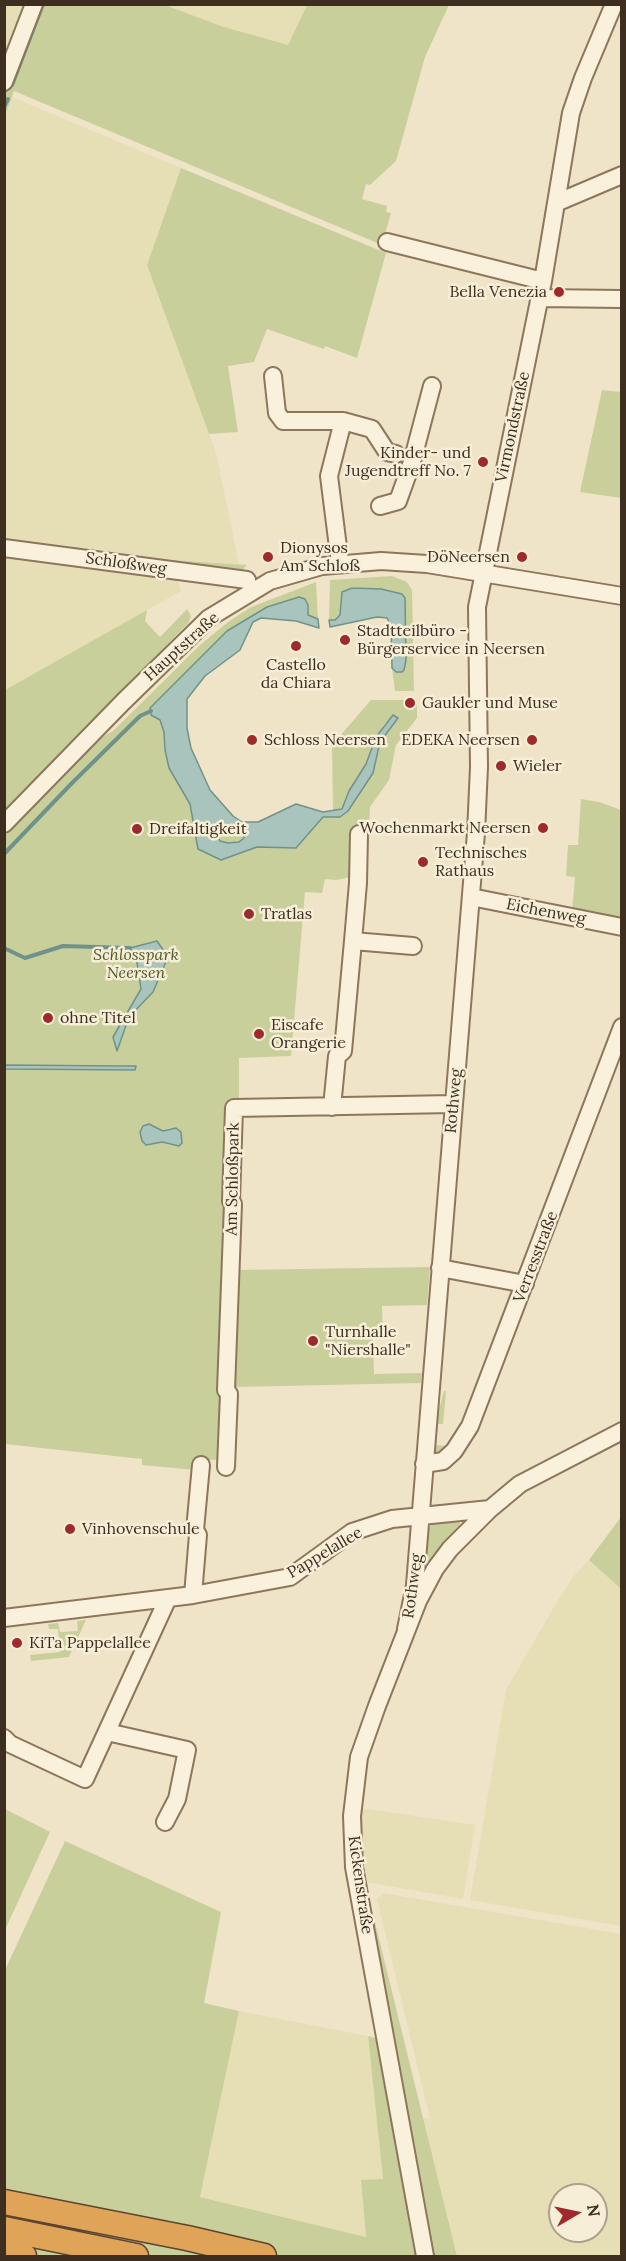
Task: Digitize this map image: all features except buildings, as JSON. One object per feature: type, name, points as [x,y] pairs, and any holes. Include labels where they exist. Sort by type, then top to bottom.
[{"type":"highway","points":[[4,2202],[187,2238],[264,2256]]},
{"type":"highway","points":[[106,2223],[209,2256]]},
{"type":"highway","points":[[4,2229],[136,2256]]},
{"type":"highway","points":[[4,2253],[24,2256]]},
{"type":"street","points":[[4,82],[34,4]]},
{"type":"street","name":"Virmondstraße","points":[[483,573],[540,298],[575,101],[614,4]]},
{"type":"street","points":[[556,203],[621,175]]},
{"type":"street","points":[[387,242],[543,280]]},
{"type":"street","points":[[540,298],[621,299]]},
{"type":"street","points":[[273,376],[277,413],[284,421],[343,421],[372,429],[387,452],[396,454]]},
{"type":"street","points":[[380,506],[398,501],[412,462],[432,386]]},
{"type":"street","points":[[340,563],[329,476],[343,421]]},
{"type":"street","name":"Schloßweg","points":[[4,548],[247,580]]},
{"type":"street","name":"Hauptstraße","points":[[4,824],[209,618],[270,581],[322,566],[381,561],[428,564],[621,596]]},
{"type":"street","name":"Rothweg","points":[[406,1629],[415,1586],[471,897],[478,790],[476,615],[483,573]]},
{"type":"street","points":[[332,1107],[337,1056],[343,1051],[358,883],[359,834]]},
{"type":"street","name":"Eichenweg","points":[[471,897],[621,927]]},
{"type":"street","points":[[353,941],[413,946]]},
{"type":"street","name":"Verresstraße","points":[[424,1464],[443,1461],[454,1451],[470,1426],[621,1027]]},
{"type":"street","name":"Am Schloßpark","points":[[226,1467],[234,1108],[453,1104]]},
{"type":"street","points":[[440,1268],[525,1284]]},
{"type":"street","name":"Kickenstraße","points":[[425,2256],[357,1884],[352,1831],[354,1785],[359,1757],[372,1716],[406,1629],[426,1585],[443,1557],[489,1509],[537,1474],[621,1431]]},
{"type":"street","points":[[193,1595],[198,1535],[195,1530],[201,1465]]},
{"type":"street","points":[[421,1516],[489,1509]]},
{"type":"street","name":"Pappelallee","points":[[4,1618],[193,1595],[290,1577],[352,1532],[392,1519],[421,1516]]},
{"type":"street","points":[[4,1738],[10,1744],[85,1779],[168,1598]]},
{"type":"street","points":[[107,1732],[187,1750],[177,1799],[165,1822]]},
{"type":"shaded area","points":[[4,5],[30,5],[5,58]]},
{"type":"shaded area","points":[[165,5],[307,5],[288,45],[221,26]]},
{"type":"shaded area","points":[[12,97],[181,168],[147,265],[216,453],[239,564],[157,559],[5,538],[4,116]]},
{"type":"shaded area","points":[[5,552],[177,576],[181,591],[5,690]]},
{"type":"shaded area","points":[[589,1560],[621,1589],[621,1926],[470,1900],[506,1690],[558,1600],[573,1577]]},
{"type":"shaded area","points":[[361,1808],[475,1825],[463,1899],[366,1882],[361,1851]]},
{"type":"shaded area","points":[[383,1893],[621,1934],[621,2256],[457,2256],[423,2118],[430,2119],[377,1899]]},
{"type":"shaded area","points":[[239,2011],[368,2036],[383,2179],[361,2181],[366,2237],[200,2197]]},
{"type":"green space","points":[[39,5],[165,5],[221,26],[288,45],[307,5],[449,5],[425,57],[396,161],[370,185],[366,184],[362,199],[387,206],[386,212],[391,213],[382,245],[14,91],[5,116],[5,95]]},
{"type":"green space","points":[[181,168],[386,253],[357,358],[267,329],[254,362],[228,366],[238,432],[209,434],[147,265]]},
{"type":"green space","points":[[602,390],[621,392],[621,498],[580,492]]},
{"type":"green space","points":[[5,538],[157,559],[247,565],[238,574],[5,544]]},
{"type":"green space","points":[[392,576],[407,582],[412,590],[414,691],[395,691],[392,668],[396,672],[404,670],[405,598],[402,594],[381,589],[346,589],[341,596],[340,615],[335,620],[329,620],[330,580]]},
{"type":"green space","name":"Schlosspark Neersen","points":[[316,582],[318,619],[308,615],[308,605],[305,599],[299,597],[267,607],[206,653],[150,708],[160,720],[164,732],[169,768],[190,804],[198,849],[221,860],[257,847],[297,848],[323,817],[340,817],[348,811],[372,773],[386,722],[376,737],[366,764],[349,791],[342,808],[333,812],[332,745],[371,700],[417,700],[417,718],[396,745],[389,780],[370,807],[369,829],[354,830],[350,877],[337,880],[325,879],[322,893],[305,892],[291,1056],[239,1058],[239,1100],[232,1100],[231,1121],[227,1125],[224,1207],[228,1211],[220,1398],[223,1403],[222,1456],[218,1460],[196,1459],[195,1470],[142,1465],[142,1459],[5,1444],[4,836],[95,741],[113,731],[200,645],[251,607]],"holes":[[[155,1126],[163,1131],[170,1128],[169,1145],[162,1142],[146,1145],[142,1141]]]},
{"type":"green space","points":[[187,609],[191,616],[189,622],[5,813],[5,690],[147,610],[145,621],[160,637]]},
{"type":"green space","points":[[581,799],[599,802],[621,810],[621,921],[572,912],[575,877],[566,876],[568,845],[578,845]]},
{"type":"green space","points":[[226,824],[241,828],[244,838],[239,842],[220,841],[217,835],[218,829]]},
{"type":"green space","points":[[430,1267],[427,1305],[382,1306],[383,1338],[373,1339],[374,1374],[422,1373],[421,1383],[235,1387],[231,1384],[236,1270]]},
{"type":"green space","points":[[444,1391],[446,1391],[443,1424],[438,1424],[436,1445],[448,1446],[442,1454],[434,1453],[436,1421]]},
{"type":"green space","points":[[621,1517],[621,1589],[589,1560]]},
{"type":"green space","points":[[459,1521],[461,1526],[429,1562],[427,1559],[429,1528],[432,1524]]},
{"type":"green space","points":[[86,1620],[69,1657],[31,1661],[30,1655],[60,1652],[58,1629],[49,1629],[48,1624],[58,1623],[60,1632],[78,1631],[77,1621]]},
{"type":"green space","points":[[5,1809],[50,1832],[5,1930]]},
{"type":"green space","points":[[65,1841],[221,1912],[204,2003],[239,2011],[200,2197],[366,2237],[361,2180],[383,2179],[368,2036],[390,2042],[363,1894],[368,1894],[457,2256],[5,2256],[5,1970]]},
{"type":"water","points":[[352,588],[381,589],[402,594],[405,598],[406,660],[402,672],[396,672],[392,668],[391,626],[387,618],[377,617],[330,627],[329,620],[335,620],[340,615],[342,592]]},
{"type":"water","points":[[299,597],[305,599],[308,605],[308,615],[318,619],[319,628],[296,621],[261,618],[253,622],[240,650],[205,676],[187,699],[187,728],[191,748],[210,790],[233,816],[242,822],[258,822],[296,804],[323,812],[342,809],[349,791],[366,764],[376,737],[393,715],[398,718],[380,742],[373,773],[348,811],[340,817],[323,817],[296,848],[257,847],[221,860],[198,849],[190,804],[169,768],[164,732],[160,720],[151,715],[150,708],[227,631],[267,607]],"holes":[[[226,824],[241,828],[244,838],[239,842],[220,841],[217,835],[218,829]]]},
{"type":"water","points":[[157,941],[168,957],[153,992],[129,1017],[117,1051],[113,1037],[141,989],[137,963],[130,948]]},
{"type":"water","points":[[5,1065],[136,1066],[135,1070],[5,1069]]},
{"type":"water","points":[[149,1124],[163,1131],[176,1128],[181,1132],[182,1143],[179,1146],[162,1142],[146,1145],[142,1141],[140,1132],[143,1126]]},
{"type":"waterway","points":[[12,85],[43,4]]},
{"type":"waterway","points":[[4,107],[8,99]]},
{"type":"waterway","points":[[4,854],[140,716],[151,711]]},
{"type":"waterway","points":[[4,948],[25,958],[63,946],[130,948]]},
{"type":"place","name":"Bella Venezia","points":[[559,292]]},
{"type":"place","name":"Kinder- und Jugendtreff No. 7","points":[[483,462]]},
{"type":"place","name":"Dionysos Am Schloß","points":[[268,557]]},
{"type":"place","name":"DöNeersen","points":[[522,557]]},
{"type":"place","name":"Stadtteilbüro - Bürgerservice in Neersen","points":[[345,640]]},
{"type":"place","name":"Castello da Chiara","points":[[296,646]]},
{"type":"place","name":"Gaukler und Muse","points":[[410,703]]},
{"type":"place","name":"Schloss Neersen","points":[[252,740]]},
{"type":"place","name":"EDEKA Neersen","points":[[532,740]]},
{"type":"place","name":"Wieler","points":[[501,766]]},
{"type":"place","name":"Wochenmarkt Neersen","points":[[543,828]]},
{"type":"place","name":"Dreifaltigkeit","points":[[137,829]]},
{"type":"place","name":"Technisches Rathaus","points":[[423,862]]},
{"type":"place","name":"Tratlas","points":[[249,914]]},
{"type":"place","name":"ohne Titel","points":[[48,1018]]},
{"type":"place","name":"Eiscafe Orangerie","points":[[259,1034]]},
{"type":"place","name":"Turnhalle \"Niershalle\"","points":[[313,1341]]},
{"type":"place","name":"Vinhovenschule","points":[[70,1529]]},
{"type":"place","name":"KiTa Pappelallee","points":[[17,1643]]}]
